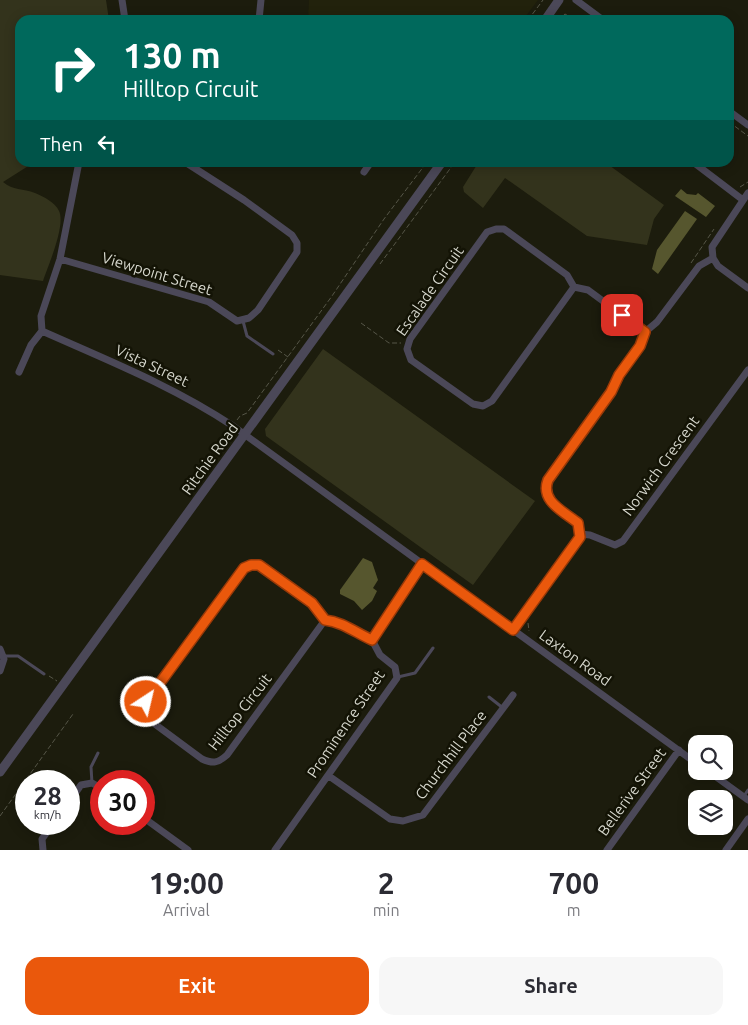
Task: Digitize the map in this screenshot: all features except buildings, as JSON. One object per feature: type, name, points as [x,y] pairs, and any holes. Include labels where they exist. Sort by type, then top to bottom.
[{"type":"street","points":[[122,0],[124,15]]},
{"type":"street","points":[[259,15],[260,0]]},
{"type":"street","points":[[548,15],[559,0]]},
{"type":"street","points":[[576,0],[596,15]]},
{"type":"street","points":[[734,115],[748,125]]},
{"type":"street","points":[[19,372],[31,345],[42,331],[41,316],[60,258],[78,167]]},
{"type":"street","points":[[193,167],[244,200],[292,235],[296,243],[297,252],[263,302],[249,318],[243,320]]},
{"type":"street","points":[[364,172],[368,167]]},
{"type":"street","name":"Ritchie Road","points":[[0,772],[438,167]]},
{"type":"street","points":[[700,167],[743,200]]},
{"type":"street","points":[[748,193],[712,248],[713,258],[718,266],[748,288]]},
{"type":"street","name":"Escalade Circuit","points":[[574,287],[492,401],[483,406],[473,404],[411,360],[407,349],[410,339],[488,232],[494,229],[504,229],[567,275],[574,287],[588,290],[645,332]]},
{"type":"street","name":"Viewpoint Street","points":[[60,258],[210,302],[237,320],[243,320]]},
{"type":"street","points":[[513,630],[580,534],[578,523],[549,501],[545,487],[548,480],[611,392],[619,375],[640,346],[645,332],[658,322],[699,266],[713,258]]},
{"type":"street","name":"Vista Street","points":[[42,331],[200,404],[245,434]]},
{"type":"street","name":"Norwich Crescent","points":[[580,534],[590,534],[615,544],[623,541],[748,370]]},
{"type":"street","name":"Laxton Road","points":[[245,434],[258,446],[688,757]]},
{"type":"street","points":[[325,620],[339,622],[354,632],[372,640],[422,564]]},
{"type":"street","name":"Hilltop Circuit","points":[[251,565],[259,565],[312,603],[325,620],[220,762],[212,763],[202,759],[148,719],[144,708],[146,702],[244,568],[251,565]]},
{"type":"street","name":"Prominence Street","points":[[275,850],[397,678],[395,667],[380,655],[372,640]]},
{"type":"street","points":[[0,671],[1,652]]},
{"type":"street","name":"Churchhill Place","points":[[329,776],[390,819],[403,821],[424,815],[513,695]]},
{"type":"street","name":"Bellerive Street","points":[[607,850],[679,750]]},
{"type":"street","points":[[722,780],[746,796]]},
{"type":"street","points":[[726,850],[748,819]]},
{"type":"street","points":[[155,826],[188,850]]},
{"type":"street","points":[[43,850],[42,839],[45,835]]},
{"type":"lane","points":[[243,320],[247,336],[273,354]]},
{"type":"lane","points":[[397,678],[414,673],[433,648]]},
{"type":"lane","points":[[1,652],[18,656],[44,674]]},
{"type":"lane","points":[[490,698],[503,708]]},
{"type":"lane","points":[[91,770],[98,753]]},
{"type":"path","points":[[532,15],[543,0]]},
{"type":"path","points":[[734,126],[748,136]]},
{"type":"path","points":[[233,426],[240,416],[248,413],[384,219],[423,167]]},
{"type":"path","points":[[380,264],[451,167]]},
{"type":"path","points":[[734,186],[744,186],[748,182]]},
{"type":"path","points":[[690,264],[716,225]]},
{"type":"path","points":[[361,323],[389,343],[401,343],[401,349]]},
{"type":"path","points":[[273,347],[288,357]]},
{"type":"path","points":[[530,620],[527,628],[532,635]]},
{"type":"path","points":[[44,674],[57,681]]},
{"type":"path","points":[[0,816],[73,714]]},
{"type":"shaded area","points":[[0,0],[106,0],[108,15],[15,15],[15,167],[27,167],[3,182],[14,188],[31,191],[52,202],[61,217],[58,235],[43,281],[0,275]]},
{"type":"shaded area","points":[[309,0],[538,0],[527,15],[308,15]]},
{"type":"shaded area","points":[[476,167],[612,167],[664,205],[654,219],[647,245],[587,236],[505,178],[483,208],[464,192],[463,187]]},
{"type":"shaded area","points":[[681,189],[687,194],[696,195],[698,193],[715,206],[706,217],[675,196]]},
{"type":"shaded area","points":[[685,211],[697,219],[658,274],[652,269],[657,250]]},
{"type":"shaded area","points":[[323,349],[535,501],[473,585],[266,436],[265,429]]},
{"type":"shaded area","points":[[363,558],[372,562],[378,580],[373,588],[377,591],[372,601],[362,610],[354,601],[340,594],[340,590]]},
{"type":"route","points":[[146,702],[244,568],[251,565],[259,565],[312,603],[325,620],[339,622],[354,632],[372,640],[422,564],[513,630],[580,537],[581,530],[578,523],[549,501],[545,487],[548,480],[611,392],[619,375],[640,346],[645,332],[622,315]]}]
